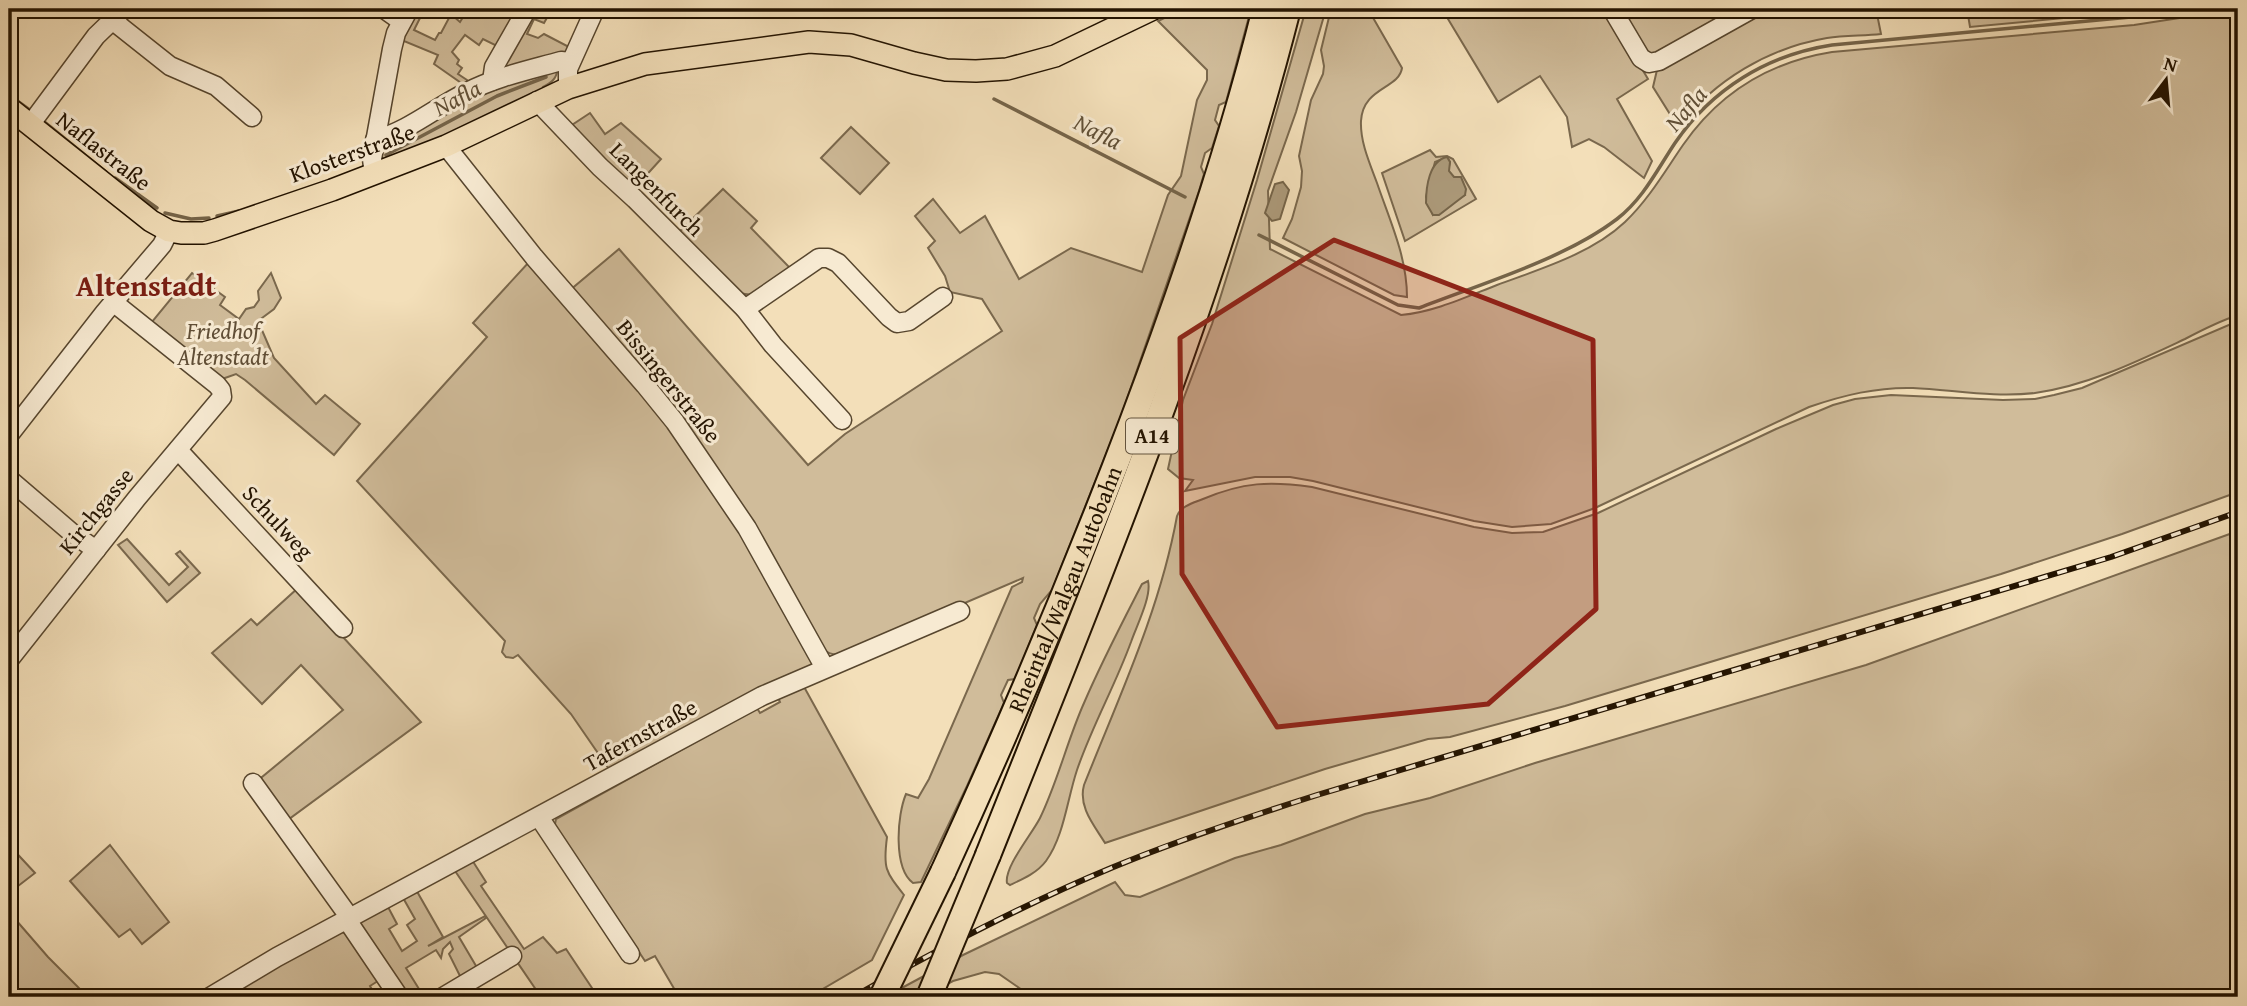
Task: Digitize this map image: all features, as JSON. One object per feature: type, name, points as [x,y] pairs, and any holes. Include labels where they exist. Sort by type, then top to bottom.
[{"type":"highway","name":"Rheintal/Walgau Autobahn","points":[[882,997],[998,754],[1067,589],[1161,344],[1225,153],[1265,9]]},
{"type":"highway","name":"Rheintal/Walgau Autobahn","points":[[929,997],[1094,586],[1199,306],[1245,168],[1289,9]]},
{"type":"main road","name":"Klosterstraße","points":[[169,231],[192,234],[215,230],[446,146],[568,88],[645,64],[809,42],[851,45],[946,70],[1007,69],[1055,56],[1153,9]]},
{"type":"main road","name":"Naflastraße","points":[[9,108],[104,185],[151,221],[169,231]]},
{"type":"street","points":[[374,174],[372,159],[392,49],[405,15],[384,9]]},
{"type":"street","points":[[492,80],[494,67],[527,9]]},
{"type":"street","points":[[568,88],[570,62],[595,9]]},
{"type":"street","points":[[1612,9],[1642,58],[1649,63],[1659,61],[1752,9]]},
{"type":"street","points":[[30,125],[96,36],[118,15],[170,66],[216,86],[252,117]]},
{"type":"street","points":[[375,140],[394,134],[445,103],[492,80],[561,61],[570,62]]},
{"type":"street","name":"Langenfurch","points":[[537,101],[600,167],[745,309],[773,345],[842,420]]},
{"type":"street","name":"Bissingerstraße","points":[[446,146],[541,266],[675,422],[747,528],[825,668]]},
{"type":"street","points":[[9,435],[113,302],[162,245],[169,231]]},
{"type":"street","points":[[745,309],[819,258],[828,258],[838,263],[897,323],[909,321],[943,297]]},
{"type":"street","name":"Kirchgasse","points":[[9,660],[218,403],[222,393],[217,385],[113,302]]},
{"type":"street","name":"Schulweg","points":[[178,450],[343,628]]},
{"type":"street","points":[[9,480],[96,550]]},
{"type":"street","name":"Tafernstraße","points":[[210,997],[277,957],[762,696],[960,611]]},
{"type":"street","points":[[253,783],[349,919],[399,997]]},
{"type":"street","points":[[539,817],[630,954]]},
{"type":"street","points":[[443,997],[512,957]]},
{"type":"highlighted area","points":[[1334,240],[1593,340],[1596,609],[1488,704],[1277,727],[1182,574],[1180,338]]},
{"type":"green space","points":[[414,9],[423,12],[414,30],[435,40],[449,18],[430,9],[445,9],[460,22],[468,9],[483,9],[493,17],[499,9],[520,9],[501,48],[483,39],[479,45],[465,35],[452,52],[459,60],[457,64],[462,68],[458,74],[467,80],[467,87],[434,64],[438,55],[399,39]]},
{"type":"green space","points":[[532,9],[552,9],[544,23],[534,19],[527,34],[538,38],[544,34],[571,48],[565,54],[507,73],[500,66]]},
{"type":"green space","points":[[1183,9],[1251,9],[1226,102],[1219,105],[1215,120],[1219,126],[1212,148],[1205,153],[1201,167],[1204,174],[1199,191],[1120,419],[1052,590],[1040,604],[1034,618],[1037,625],[1015,679],[1008,680],[1001,695],[1004,703],[967,786],[921,882],[913,883],[902,866],[900,854],[900,815],[906,794],[918,798],[929,779],[1012,587],[1022,582],[1023,578],[860,648],[846,653],[828,653],[751,526],[569,291],[619,249],[808,465],[845,434],[1002,331],[982,299],[950,292],[945,276],[928,248],[935,241],[915,216],[933,199],[960,233],[985,216],[1019,279],[1071,248],[1142,272],[1168,195],[1181,176],[1197,100],[1207,80],[1207,70],[1158,21]]},
{"type":"green space","points":[[1306,9],[1326,9],[1296,112],[1268,191],[1270,249],[1401,315],[1450,303],[1547,266],[1597,243],[1625,222],[1642,204],[1697,126],[1713,110],[1748,83],[1788,63],[1832,52],[2134,25],[2238,9],[2238,315],[2112,372],[2054,390],[2005,395],[1900,388],[1861,393],[1822,403],[1595,508],[1551,524],[1512,527],[1474,521],[1290,477],[1255,477],[1185,491],[1193,480],[1179,478],[1168,469],[1183,400],[1212,324]]},
{"type":"green space","points":[[1331,9],[1368,9],[1402,68],[1395,80],[1368,101],[1363,110],[1361,129],[1366,153],[1401,253],[1407,297],[1394,295],[1283,238],[1292,219],[1301,187],[1299,156],[1311,100],[1323,74],[1321,50]]},
{"type":"green space","points":[[1442,9],[1606,9],[1648,79],[1617,99],[1652,161],[1644,178],[1604,147],[1589,139],[1572,147],[1567,117],[1540,76],[1498,102]]},
{"type":"green space","points":[[1648,9],[1743,9],[1661,55],[1649,56],[1623,20]]},
{"type":"green space","points":[[1768,9],[1876,9],[1881,34],[1827,38],[1764,58],[1726,81],[1678,127],[1653,87],[1657,70],[1746,17]]},
{"type":"green space","points":[[1967,9],[2159,9],[1970,27]]},
{"type":"green space","points":[[557,68],[555,77],[543,87],[544,90],[443,140],[382,161],[379,148],[448,105]]},
{"type":"green space","points":[[590,113],[605,134],[621,123],[661,159],[632,191],[569,127]]},
{"type":"green space","points":[[851,127],[889,163],[860,194],[821,158]]},
{"type":"green space","points":[[1430,150],[1436,157],[1447,156],[1453,159],[1476,199],[1405,241],[1382,173]],"holes":[[[1447,157],[1450,162],[1448,171],[1465,195],[1433,215],[1426,197],[1435,162]]]},
{"type":"green space","points":[[723,189],[757,221],[751,228],[792,270],[753,295],[738,293],[676,235]]},
{"type":"green space","points":[[529,262],[634,381],[714,486],[813,661],[811,666],[611,772],[571,714],[518,655],[513,658],[506,657],[502,652],[505,641],[357,481],[487,337],[473,323]]},
{"type":"green space","name":"Friedhof Altenstadt","points":[[192,273],[225,297],[220,305],[239,319],[246,309],[254,307],[259,300],[258,291],[271,273],[281,298],[274,309],[258,321],[274,358],[316,404],[325,395],[360,424],[334,455],[245,380],[236,374],[222,379],[151,323]]},
{"type":"green space","points":[[2238,321],[2238,492],[2001,574],[1565,706],[1450,737],[1428,739],[1325,769],[1105,843],[1088,816],[1083,801],[1084,785],[1149,619],[1170,551],[1177,516],[1191,504],[1244,486],[1283,484],[1312,487],[1474,527],[1512,533],[1543,532],[1598,513],[1833,405],[1855,399],[1891,395],[2035,399],[2082,388]]},
{"type":"green space","points":[[2238,531],[2238,997],[1026,997],[1025,992],[999,974],[985,972],[953,981],[923,997],[885,997],[963,955],[1115,882],[1125,895],[1140,897],[1235,858],[1281,845],[1365,814],[1430,798],[1535,763],[1866,665]]},
{"type":"green space","points":[[127,539],[169,585],[188,567],[176,554],[180,551],[200,573],[167,602],[118,545]]},
{"type":"green space","points":[[1148,581],[1148,595],[1143,611],[1083,754],[1057,840],[1042,865],[1030,875],[1010,885],[1007,883],[1007,876],[1010,868],[1040,818],[1091,688],[1142,584]]},
{"type":"green space","points":[[298,588],[421,722],[285,822],[256,782],[343,710],[301,665],[262,704],[212,653],[251,619],[257,625]]},
{"type":"green space","points":[[803,685],[887,837],[887,869],[904,895],[872,960],[809,997],[679,997],[655,956],[645,961],[576,857],[554,829],[556,819],[757,708],[760,713],[780,702],[777,695]]},
{"type":"green space","points":[[9,845],[35,873],[9,893]]},
{"type":"green space","points":[[110,845],[169,922],[142,944],[130,929],[119,937],[70,881]]},
{"type":"green space","points":[[472,860],[486,882],[481,886],[524,949],[543,937],[557,953],[566,949],[598,997],[541,997],[453,868]]},
{"type":"green space","points":[[415,888],[443,937],[428,946],[485,916],[486,918],[459,937],[479,971],[463,982],[449,954],[453,949],[450,942],[443,949],[441,958],[436,950],[406,968],[424,997],[406,997],[358,920],[387,905],[397,924],[389,929],[402,951],[417,941],[407,925],[415,919],[402,896]]},
{"type":"green space","points":[[9,912],[83,992],[76,997],[13,997],[9,993]]},
{"type":"green space","points":[[342,932],[381,979],[370,986],[376,997],[220,997]]},
{"type":"shaded area","points":[[1447,157],[1450,162],[1449,171],[1454,177],[1461,177],[1466,189],[1465,195],[1439,215],[1433,215],[1426,203],[1428,182],[1432,169],[1441,159]]},
{"type":"shaded area","points":[[1283,182],[1289,190],[1280,219],[1272,221],[1265,213],[1275,184]]},
{"type":"waterway","name":"Nafla","points":[[1259,235],[1398,305],[1419,308],[1548,258],[1617,219],[1642,193],[1675,143],[1706,106],[1743,78],[1785,57],[1832,45],[2197,9]]},
{"type":"waterway","name":"Nafla","points":[[386,155],[497,96],[546,77]]},
{"type":"waterway","name":"Nafla","points":[[9,95],[31,111]]},
{"type":"waterway","name":"Nafla","points":[[994,99],[1185,197]]},
{"type":"waterway","name":"Nafla","points":[[42,120],[106,172]]},
{"type":"waterway","name":"Nafla","points":[[115,178],[157,208]]},
{"type":"waterway","name":"Nafla","points":[[217,216],[239,211]]},
{"type":"waterway","name":"Nafla","points":[[165,213],[191,219],[209,218]]},
{"type":"railway","points":[[853,997],[948,945],[1045,897],[1213,829],[1317,795],[2111,557],[2238,512]]},
{"type":"district","name":"Altenstadt","points":[[146,286]]}]
